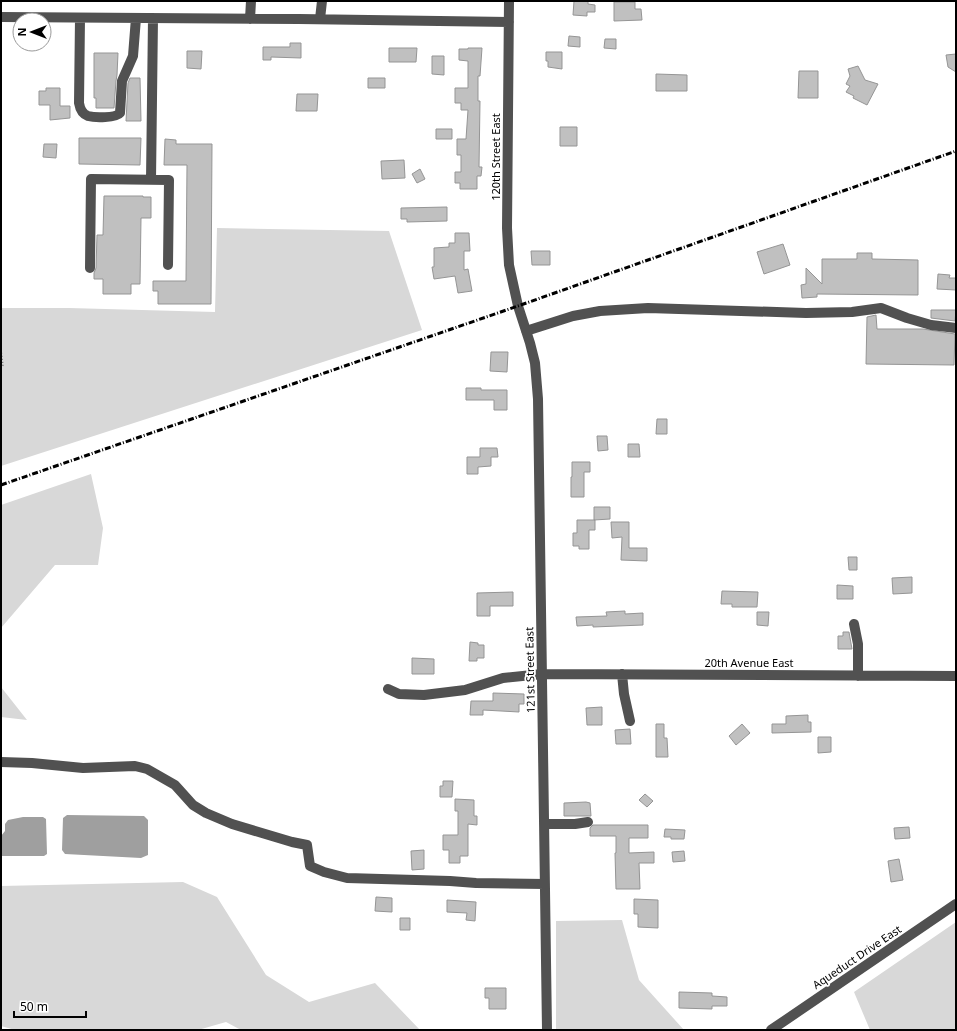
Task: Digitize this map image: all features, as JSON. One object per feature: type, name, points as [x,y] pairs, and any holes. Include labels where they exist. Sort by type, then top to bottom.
[{"type":"street","points":[[250,19],[251,1]]},
{"type":"street","points":[[320,19],[322,1]]},
{"type":"street","name":"120th Street East","points":[[509,1],[507,228],[509,265],[520,312]]},
{"type":"street","points":[[1,17],[508,22]]},
{"type":"street","points":[[80,18],[79,103],[82,111],[88,116],[115,116],[119,115],[120,113],[122,81],[132,56],[136,18]]},
{"type":"street","points":[[151,180],[153,18]]},
{"type":"street","points":[[90,268],[91,179],[169,180],[168,265]]},
{"type":"street","points":[[526,331],[573,316],[600,311],[648,308],[806,313],[852,312],[881,308],[931,325],[956,328]]},
{"type":"street","name":"121st Street East","points":[[520,312],[534,363],[538,399],[547,1030]]},
{"type":"street","points":[[854,624],[858,644],[858,676]]},
{"type":"street","name":"20th Avenue East","points":[[388,689],[399,694],[424,695],[465,690],[503,678],[542,674],[956,676]]},
{"type":"street","points":[[622,674],[624,694],[630,721]]},
{"type":"street","points":[[1,762],[32,763],[83,768],[135,766],[147,769],[175,785],[193,806],[232,824],[307,845],[310,866],[324,872],[346,878],[545,884]]},
{"type":"street","points":[[544,824],[575,824],[588,822]]},
{"type":"street","name":"Aqueduct Drive East","points":[[771,1030],[956,904]]},
{"type":"path","points":[[1,350],[3,357],[3,365],[1,368]]},
{"type":"shaded area","points":[[217,228],[389,231],[422,330],[1,466],[1,308],[69,308],[215,312]]},
{"type":"shaded area","points":[[91,474],[103,528],[98,565],[55,565],[1,628],[1,505]]},
{"type":"shaded area","points":[[1,687],[27,720],[1,717]]},
{"type":"shaded area","points":[[67,815],[144,816],[148,820],[148,855],[141,858],[65,854],[62,850],[63,818]]},
{"type":"shaded area","points":[[23,817],[43,817],[46,819],[47,854],[44,856],[1,856],[1,836],[5,831],[5,824],[8,820]]},
{"type":"shaded area","points":[[183,882],[217,897],[266,975],[309,1002],[375,983],[420,1030],[241,1030],[226,1022],[198,1030],[15,1030],[1,1026],[1,886]]},
{"type":"shaded area","points":[[622,920],[639,980],[684,1030],[556,1030],[556,921]]},
{"type":"shaded area","points":[[956,922],[956,1030],[870,1030],[854,992]]},
{"type":"building","points":[[574,1],[588,1],[588,4],[595,5],[595,12],[587,12],[587,16],[573,15]]},
{"type":"building","points":[[614,2],[635,2],[635,9],[641,9],[642,20],[614,21]]},
{"type":"building","points":[[569,36],[580,37],[580,47],[568,46]]},
{"type":"building","points":[[605,39],[616,39],[616,49],[604,48]]},
{"type":"building","points":[[290,43],[301,43],[301,58],[271,57],[271,60],[263,60],[263,47],[290,47]]},
{"type":"building","points":[[389,48],[417,48],[416,62],[389,62]]},
{"type":"building","points":[[482,48],[480,76],[478,76],[478,101],[480,101],[479,167],[482,167],[481,176],[477,176],[477,189],[460,189],[460,183],[455,183],[455,172],[461,172],[461,155],[457,155],[457,139],[466,139],[468,110],[461,110],[461,103],[455,103],[455,88],[468,88],[468,61],[459,60],[459,49]]},
{"type":"building","points":[[187,51],[202,51],[201,69],[187,68]]},
{"type":"building","points":[[546,52],[562,52],[562,69],[548,67]]},
{"type":"building","points":[[94,53],[118,53],[114,108],[96,108],[96,98],[94,98]]},
{"type":"building","points":[[956,54],[956,72],[948,67],[946,55]]},
{"type":"building","points":[[432,56],[444,56],[444,75],[432,74]]},
{"type":"building","points":[[858,66],[865,80],[878,84],[867,105],[853,98],[854,96],[846,92],[850,86],[846,84],[850,76],[848,69]]},
{"type":"building","points":[[799,71],[818,71],[818,98],[798,98]]},
{"type":"building","points":[[656,74],[687,75],[687,91],[656,91]]},
{"type":"building","points":[[130,78],[140,78],[141,121],[126,121],[128,83]]},
{"type":"building","points":[[368,78],[385,78],[385,88],[368,88]]},
{"type":"building","points":[[46,88],[60,88],[60,106],[70,106],[70,118],[50,120],[50,105],[39,105],[39,91],[46,91]]},
{"type":"building","points":[[297,94],[318,94],[317,111],[296,111]]},
{"type":"building","points":[[560,127],[577,127],[577,146],[560,146]]},
{"type":"building","points":[[436,129],[452,129],[452,139],[436,139]]},
{"type":"building","points":[[79,138],[141,138],[140,165],[79,164]]},
{"type":"building","points":[[165,139],[176,140],[176,144],[212,144],[211,304],[158,304],[158,291],[153,291],[153,281],[186,281],[187,165],[164,165]]},
{"type":"building","points":[[44,144],[57,144],[56,158],[43,157]]},
{"type":"building","points":[[404,160],[405,178],[382,179],[381,161]]},
{"type":"building","points":[[420,169],[425,179],[417,183],[412,174]]},
{"type":"building","points":[[104,196],[151,197],[151,218],[141,218],[140,284],[131,284],[131,294],[103,294],[103,279],[94,279],[96,268],[97,235],[103,235]]},
{"type":"building","points":[[447,207],[447,221],[407,222],[407,219],[401,219],[401,208]]},
{"type":"building","points":[[455,233],[469,233],[470,251],[464,251],[464,270],[468,269],[472,291],[458,293],[455,276],[434,279],[432,267],[434,267],[434,248],[449,247],[449,243],[455,243]]},
{"type":"building","points":[[783,244],[790,265],[764,274],[757,252]]},
{"type":"building","points":[[531,251],[550,251],[550,265],[532,265]]},
{"type":"building","points":[[857,253],[872,253],[872,259],[918,260],[918,295],[817,294],[817,297],[802,298],[801,285],[806,284],[806,268],[822,284],[822,259],[857,259]]},
{"type":"building","points":[[938,274],[950,275],[949,278],[956,278],[956,290],[937,289]]},
{"type":"building","points":[[931,310],[956,310],[955,321],[931,318]]},
{"type":"building","points":[[876,315],[877,329],[923,329],[955,334],[954,365],[866,364],[867,317]]},
{"type":"building","points":[[491,352],[508,352],[507,372],[490,371]]},
{"type":"building","points":[[466,388],[481,388],[481,390],[507,390],[507,410],[494,410],[494,400],[466,400]]},
{"type":"building","points":[[657,419],[667,419],[667,434],[656,434]]},
{"type":"building","points":[[597,436],[607,436],[608,450],[598,451]]},
{"type":"building","points":[[628,444],[639,444],[640,457],[628,457]]},
{"type":"building","points":[[480,448],[497,448],[498,457],[491,457],[491,466],[478,467],[478,474],[467,474],[467,457],[480,457]]},
{"type":"building","points":[[572,462],[590,462],[590,472],[584,472],[584,497],[571,497]]},
{"type":"building","points":[[594,507],[610,507],[610,519],[594,520]]},
{"type":"building","points":[[577,520],[595,520],[595,530],[589,530],[589,549],[579,549],[579,546],[573,546],[573,533],[577,533]]},
{"type":"building","points":[[611,522],[629,522],[629,548],[647,548],[647,561],[621,560],[622,537],[612,538]]},
{"type":"building","points":[[848,557],[857,557],[857,570],[849,570]]},
{"type":"building","points":[[912,577],[912,593],[893,594],[892,578]]},
{"type":"building","points":[[837,585],[853,586],[853,599],[837,599]]},
{"type":"building","points":[[722,591],[758,592],[757,607],[732,607],[732,604],[721,604]]},
{"type":"building","points":[[513,592],[513,606],[490,606],[490,616],[477,616],[477,593]]},
{"type":"building","points":[[625,611],[625,614],[643,613],[643,625],[593,627],[593,625],[577,626],[576,617],[607,616],[606,612]]},
{"type":"building","points":[[757,612],[769,612],[768,626],[757,625]]},
{"type":"building","points":[[843,632],[849,632],[852,649],[838,649],[838,636],[843,636]]},
{"type":"building","points":[[470,642],[478,643],[478,645],[484,645],[484,658],[477,658],[477,661],[469,661]]},
{"type":"building","points":[[412,658],[434,659],[434,674],[412,674]]},
{"type":"building","points":[[493,693],[524,694],[524,704],[519,704],[519,712],[483,710],[483,715],[470,715],[471,701],[493,701]]},
{"type":"building","points":[[602,707],[602,725],[587,725],[586,708]]},
{"type":"building","points":[[808,715],[808,722],[811,722],[811,732],[772,733],[772,724],[786,724],[786,716]]},
{"type":"building","points":[[656,724],[664,724],[664,738],[667,738],[668,757],[656,757]]},
{"type":"building","points":[[742,724],[750,733],[736,745],[729,736]]},
{"type":"building","points":[[630,729],[631,744],[616,744],[615,730]]},
{"type":"building","points":[[818,737],[831,737],[831,752],[818,753]]},
{"type":"building","points":[[443,781],[453,781],[452,797],[440,797],[440,786],[443,786]]},
{"type":"building","points":[[645,794],[653,801],[647,807],[639,800]]},
{"type":"building","points":[[455,799],[474,800],[474,816],[477,816],[477,825],[468,824],[468,856],[460,856],[460,863],[449,863],[449,850],[443,850],[443,835],[458,835],[458,811],[455,811]]},
{"type":"building","points":[[564,803],[590,803],[591,816],[564,816]]},
{"type":"building","points":[[593,825],[648,825],[648,838],[629,838],[629,853],[654,852],[654,863],[639,863],[640,889],[616,889],[616,836],[590,836],[590,828]]},
{"type":"building","points":[[909,827],[910,838],[895,839],[894,828]]},
{"type":"building","points":[[665,829],[685,830],[684,839],[671,839],[671,837],[664,837]]},
{"type":"building","points":[[424,850],[424,869],[412,870],[411,851]]},
{"type":"building","points":[[684,851],[685,861],[673,862],[672,852]]},
{"type":"building","points":[[899,859],[903,880],[891,882],[888,861]]},
{"type":"building","points":[[376,897],[392,898],[392,912],[375,911]]},
{"type":"building","points":[[634,899],[658,900],[658,928],[638,927],[638,914],[634,914]]},
{"type":"building","points":[[447,900],[476,902],[475,921],[466,920],[467,913],[447,912]]},
{"type":"building","points":[[400,918],[410,918],[410,930],[400,930]]},
{"type":"building","points":[[485,988],[506,988],[506,1009],[489,1009],[489,998],[485,998]]},
{"type":"building","points":[[679,992],[712,993],[712,996],[727,997],[727,1006],[712,1006],[712,1009],[679,1008]]},
{"type":"railway","points":[[1,485],[518,306],[956,151]]}]
